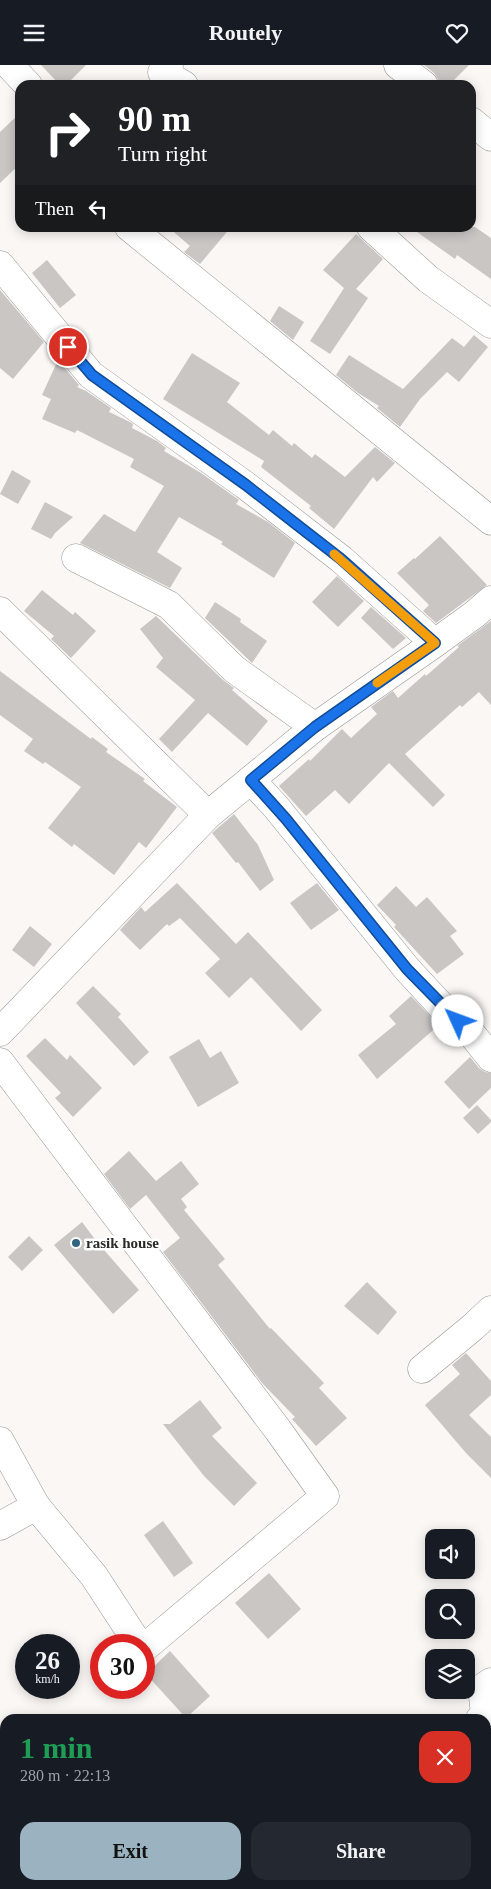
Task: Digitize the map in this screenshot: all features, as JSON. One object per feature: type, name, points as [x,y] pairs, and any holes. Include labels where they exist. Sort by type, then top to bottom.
[{"type":"street","points":[[10,65],[24,80]]},
{"type":"street","points":[[398,65],[418,80]]},
{"type":"street","points":[[476,125],[491,137]]},
{"type":"street","points":[[135,232],[491,521]]},
{"type":"street","points":[[376,232],[428,279],[491,324]]},
{"type":"street","points":[[0,265],[92,375],[246,485],[333,553],[435,643]]},
{"type":"street","points":[[76,558],[169,605],[234,669],[315,727]]},
{"type":"street","points":[[0,1032],[208,815],[315,727],[435,643],[491,600]]},
{"type":"street","points":[[0,611],[208,815]]},
{"type":"street","points":[[251,780],[287,821],[407,969],[445,1010],[471,1033],[491,1058]]},
{"type":"street","points":[[0,1062],[278,1430],[325,1496],[155,1639]]},
{"type":"street","points":[[422,1369],[473,1327],[491,1309]]},
{"type":"street","points":[[0,1441],[36,1505],[94,1576],[132,1634]]},
{"type":"street","points":[[0,1526],[36,1505]]},
{"type":"street","points":[[486,1714],[482,1688],[491,1682]]},
{"type":"building","points":[[41,65],[86,65],[71,80],[55,80]]},
{"type":"building","points":[[424,65],[469,65],[454,80],[438,80],[434,73]]},
{"type":"building","points":[[15,118],[15,169],[0,183],[0,132]]},
{"type":"building","points":[[476,228],[491,238],[491,279],[457,255],[455,259],[417,232],[476,232]]},
{"type":"building","points":[[174,232],[227,232],[200,264],[184,252],[190,246]]},
{"type":"building","points":[[356,234],[383,259],[356,289],[368,298],[330,354],[310,341],[344,288],[323,270]]},
{"type":"building","points":[[47,260],[76,295],[60,308],[32,273]]},
{"type":"building","points":[[0,290],[44,342],[13,379],[0,368]]},
{"type":"building","points":[[279,306],[304,322],[293,340],[270,321]]},
{"type":"building","points":[[474,335],[488,347],[459,382],[447,372],[420,399],[400,427],[377,408],[379,406],[358,393],[336,375],[349,355],[403,389],[452,338],[464,347]]},
{"type":"building","points":[[192,353],[240,383],[227,402],[269,435],[273,430],[292,446],[294,443],[312,458],[315,454],[345,477],[375,447],[395,463],[377,482],[373,477],[334,529],[309,508],[311,506],[261,467],[264,461],[163,399]]},
{"type":"building","points":[[58,360],[79,385],[77,387],[111,408],[109,412],[133,424],[132,428],[157,441],[166,448],[164,451],[201,473],[239,500],[236,504],[268,522],[295,543],[274,578],[221,544],[223,542],[179,517],[157,552],[182,568],[170,588],[80,543],[104,514],[135,532],[164,486],[130,467],[134,459],[77,430],[75,433],[42,419],[51,399],[42,395]]},
{"type":"building","points":[[12,470],[31,481],[18,504],[0,494]]},
{"type":"building","points":[[45,502],[73,517],[51,539],[31,529]]},
{"type":"building","points":[[440,536],[487,585],[436,623],[423,611],[429,605],[397,573]]},
{"type":"building","points":[[337,576],[364,601],[338,627],[312,602]]},
{"type":"building","points":[[42,590],[73,615],[75,612],[96,631],[71,658],[51,639],[54,636],[24,611]]},
{"type":"building","points":[[215,602],[241,619],[240,622],[267,641],[252,663],[205,618]]},
{"type":"building","points":[[371,607],[406,638],[393,649],[361,618]]},
{"type":"building","points":[[156,616],[223,680],[234,688],[232,690],[268,721],[247,746],[208,713],[172,752],[159,739],[195,700],[156,667],[163,658],[140,629]]},
{"type":"building","points":[[491,621],[491,705],[479,692],[462,707],[460,705],[405,754],[445,795],[433,807],[389,763],[349,804],[335,790],[306,816],[279,786],[309,759],[310,761],[342,729],[351,738],[377,714],[371,707],[393,691],[398,698],[459,647],[457,646]]},
{"type":"building","points":[[0,671],[91,739],[92,737],[108,749],[106,752],[145,779],[143,781],[177,807],[146,848],[139,842],[114,875],[74,844],[72,847],[48,828],[81,787],[45,762],[43,764],[24,751],[33,739],[0,715]]},
{"type":"building","points":[[234,814],[258,845],[274,880],[260,891],[238,862],[236,863],[212,833]]},
{"type":"building","points":[[177,883],[236,944],[248,932],[322,1010],[301,1031],[251,977],[229,998],[205,973],[220,959],[180,918],[169,926],[167,924],[140,950],[120,930],[141,907],[145,912]]},
{"type":"building","points":[[317,883],[339,910],[311,930],[290,903]]},
{"type":"building","points":[[396,886],[416,907],[427,897],[457,931],[450,936],[464,954],[437,974],[394,927],[396,925],[377,905]]},
{"type":"building","points":[[30,926],[52,944],[34,967],[12,950]]},
{"type":"building","points":[[93,986],[121,1014],[118,1017],[149,1052],[134,1066],[76,1003]]},
{"type":"building","points":[[411,996],[439,1025],[377,1079],[358,1055],[396,1024],[389,1016]]},
{"type":"building","points":[[45,1038],[67,1060],[70,1055],[102,1088],[73,1117],[55,1098],[61,1093],[26,1056]]},
{"type":"building","points":[[199,1039],[210,1058],[221,1051],[239,1083],[198,1107],[169,1057]]},
{"type":"building","points":[[470,1057],[479,1068],[491,1073],[491,1088],[469,1109],[444,1082]]},
{"type":"building","points":[[477,1105],[491,1120],[478,1134],[463,1118]]},
{"type":"building","points":[[129,1151],[156,1181],[181,1161],[199,1184],[181,1199],[187,1207],[184,1210],[225,1259],[218,1265],[270,1329],[324,1383],[319,1388],[347,1418],[316,1446],[292,1419],[295,1417],[262,1383],[163,1252],[180,1238],[146,1195],[130,1209],[104,1174]]},
{"type":"building","points":[[82,1222],[139,1290],[113,1314],[54,1245]]},
{"type":"building","points":[[29,1236],[43,1250],[22,1271],[8,1257]]},
{"type":"building","points":[[367,1282],[397,1312],[378,1335],[344,1306]]},
{"type":"building","points":[[466,1353],[491,1381],[491,1395],[469,1415],[491,1437],[491,1478],[466,1453],[425,1405],[460,1374],[452,1365]]},
{"type":"building","points":[[200,1400],[222,1428],[212,1436],[257,1483],[234,1506],[204,1476],[163,1424],[170,1424]]},
{"type":"building","points":[[163,1521],[193,1563],[174,1577],[144,1535]]},
{"type":"building","points":[[269,1573],[301,1609],[268,1639],[235,1603]]},
{"type":"building","points":[[170,1651],[210,1696],[190,1714],[182,1714],[155,1684],[155,1665]]},
{"type":"slow traffic","points":[[334,554],[435,643],[377,683]]},
{"type":"place","name":"rasik house","points":[[76,1243]]},
{"type":"route","points":[[68,347],[92,375],[151,419],[246,485],[341,559],[435,643],[315,727],[251,780],[286,819],[407,969],[445,1010],[458,1021]]}]
